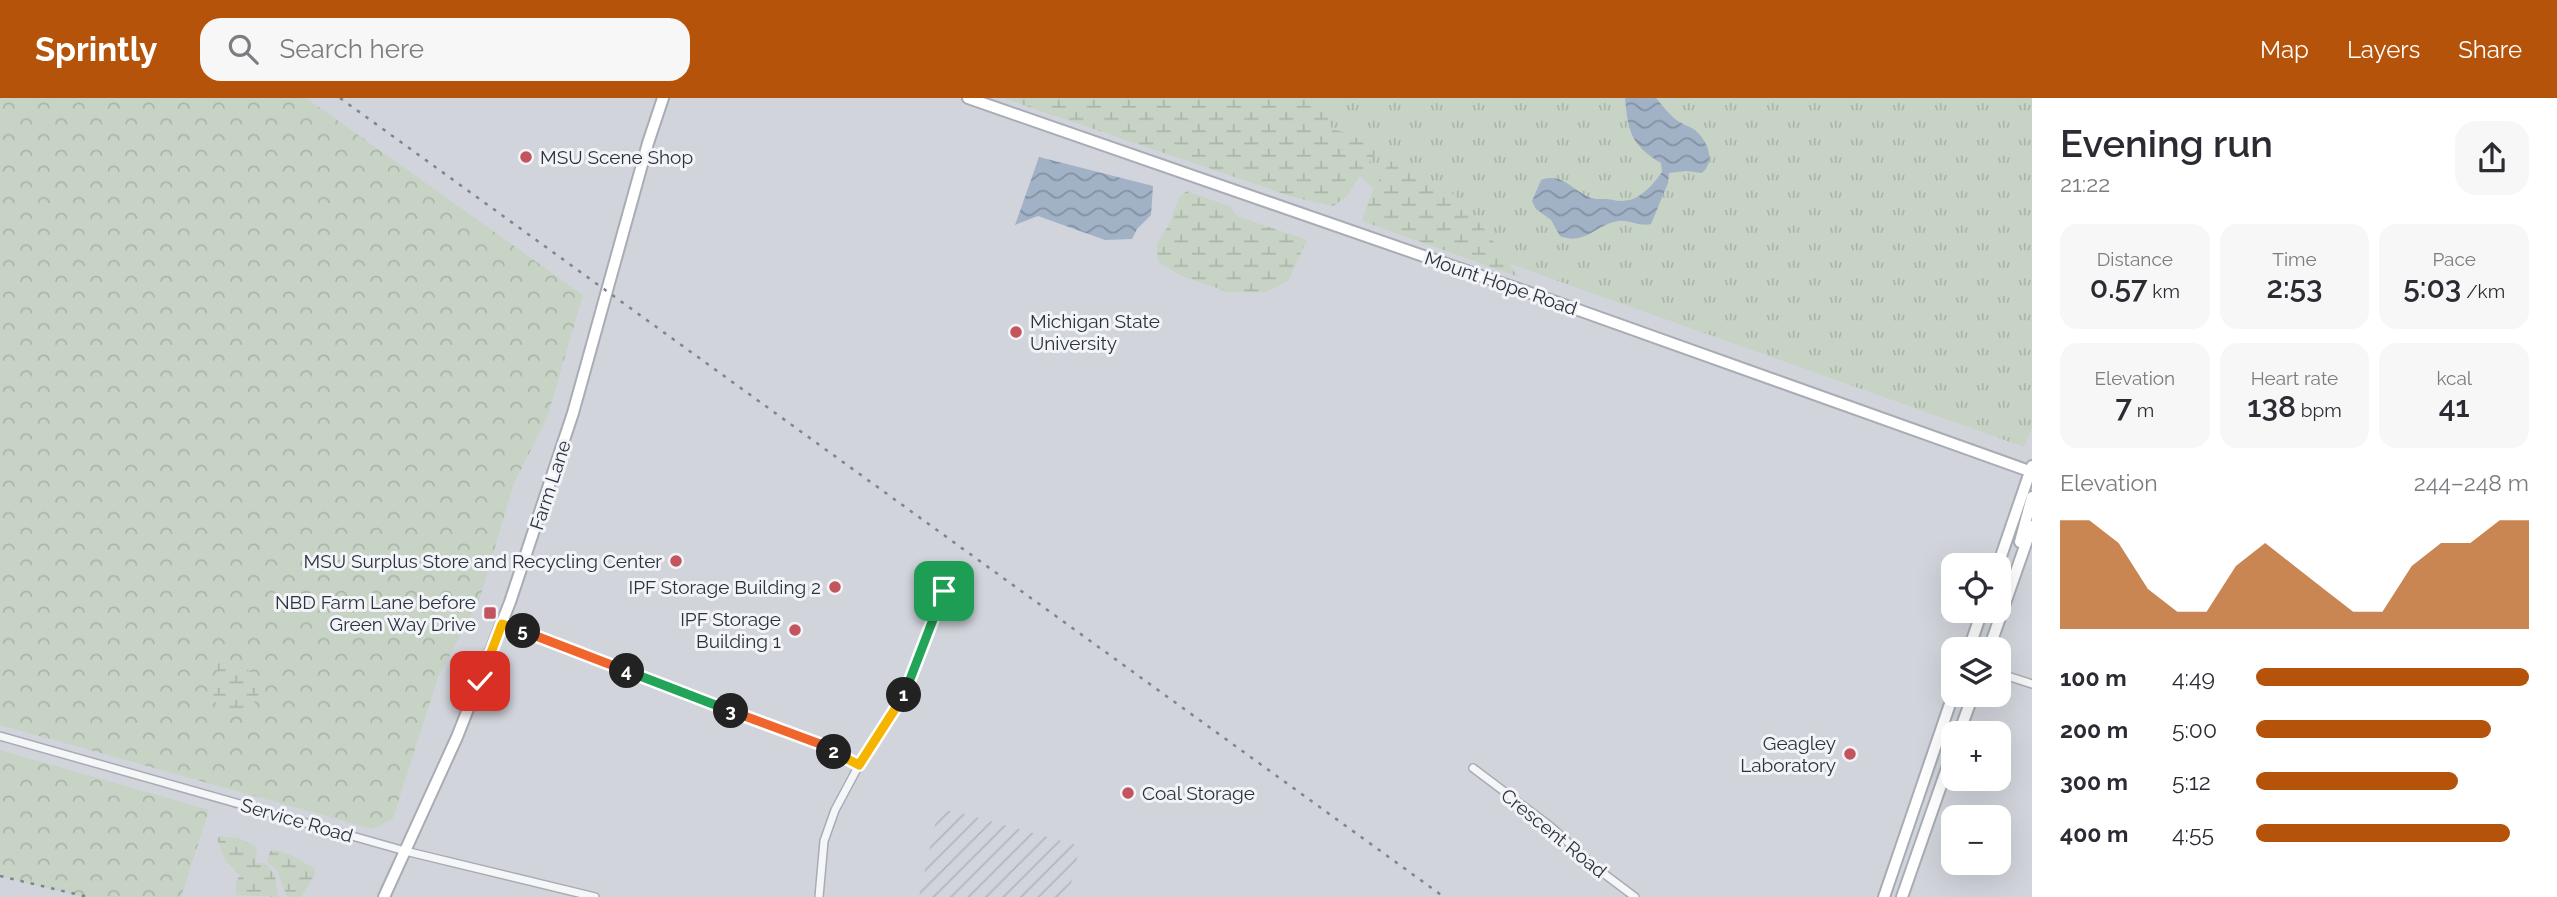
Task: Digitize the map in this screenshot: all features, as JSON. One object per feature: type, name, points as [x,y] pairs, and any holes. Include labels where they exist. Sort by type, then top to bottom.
[{"type":"street","name":"Farm Lane","points":[[384,897],[457,737],[502,624],[542,511],[573,413],[663,98]]},
{"type":"street","name":"Mount Hope Road","points":[[968,98],[2031,470]]},
{"type":"street","points":[[2002,553],[2031,470]]},
{"type":"street","points":[[2011,571],[2032,497]]},
{"type":"street","points":[[2011,586],[2032,526]]},
{"type":"street","points":[[820,897],[821,859],[829,825],[859,765],[905,694],[944,591]]},
{"type":"street","points":[[502,624],[820,744],[859,765]]},
{"type":"street","points":[[2011,677],[2032,684]]},
{"type":"street","points":[[1884,897],[1949,707]]},
{"type":"street","name":"Service Road","points":[[0,736],[405,851],[595,897]]},
{"type":"street","name":"Crescent Road","points":[[1473,768],[1550,826],[1595,867],[1635,897]]},
{"type":"street","points":[[1902,897],[1941,785]]},
{"type":"shaded area","name":"Michigan State University","points":[[0,98],[2032,98],[2032,897],[0,897]]},
{"type":"shaded area","points":[[938,811],[954,811],[1080,846],[1068,897],[919,897]]},
{"type":"green space","points":[[0,98],[306,98],[583,295],[547,418],[514,483],[479,601],[438,677],[393,818],[373,829],[0,725]]},
{"type":"green space","points":[[1003,98],[1323,98],[1332,129],[1351,134],[1376,152],[1346,197],[1333,206],[1293,197]]},
{"type":"green space","points":[[1287,98],[2032,98],[2032,427],[2024,447],[1410,228]]},
{"type":"green space","points":[[1390,161],[1455,195],[1486,231],[1519,277],[1362,221],[1372,192]]},
{"type":"green space","points":[[1187,191],[1231,207],[1237,216],[1307,240],[1288,281],[1266,292],[1228,292],[1182,276],[1158,262],[1157,244],[1170,223],[1179,197]]},
{"type":"green space","points":[[218,663],[244,667],[262,681],[251,707],[239,715],[225,712],[213,699]]},
{"type":"green space","points":[[0,750],[209,810],[181,897],[83,897],[0,876]]},
{"type":"green space","points":[[220,836],[238,838],[255,846],[255,863],[265,863],[275,875],[278,897],[236,895],[236,882],[240,875],[225,860],[217,839]]},
{"type":"green space","points":[[276,850],[315,869],[315,874],[301,897],[287,897],[278,872],[267,861],[270,851]]},
{"type":"water","points":[[1625,98],[1656,98],[1675,119],[1695,130],[1704,140],[1709,151],[1709,163],[1702,173],[1669,173],[1668,183],[1651,224],[1618,221],[1583,237],[1560,236],[1551,220],[1536,209],[1532,201],[1541,180],[1555,178],[1591,198],[1621,201],[1641,195],[1662,172],[1661,163],[1643,150],[1633,136]]},
{"type":"water","points":[[1039,157],[1153,186],[1151,215],[1137,229],[1132,239],[1105,240],[1038,216],[1015,225]]},
{"type":"railway","points":[[340,98],[1444,897]]},
{"type":"railway","points":[[0,876],[88,897]]},
{"type":"place","name":"MSU Scene Shop","points":[[526,157]]},
{"type":"place","name":"Michigan State University","points":[[1016,332]]},
{"type":"place","name":"MSU Surplus Store and Recycling Center","points":[[676,561]]},
{"type":"place","name":"IPF Storage Building 2","points":[[835,587]]},
{"type":"place","name":"NBD Farm Lane before Green Way Drive","points":[[490,613]]},
{"type":"place","name":"IPF Storage Building 1","points":[[795,630]]},
{"type":"place","name":"Geagley Laboratory","points":[[1850,754]]},
{"type":"place","name":"Coal Storage","points":[[1128,793]]},
{"type":"route","points":[[480,681],[502,624],[820,744],[859,765],[905,694],[944,591]]}]
